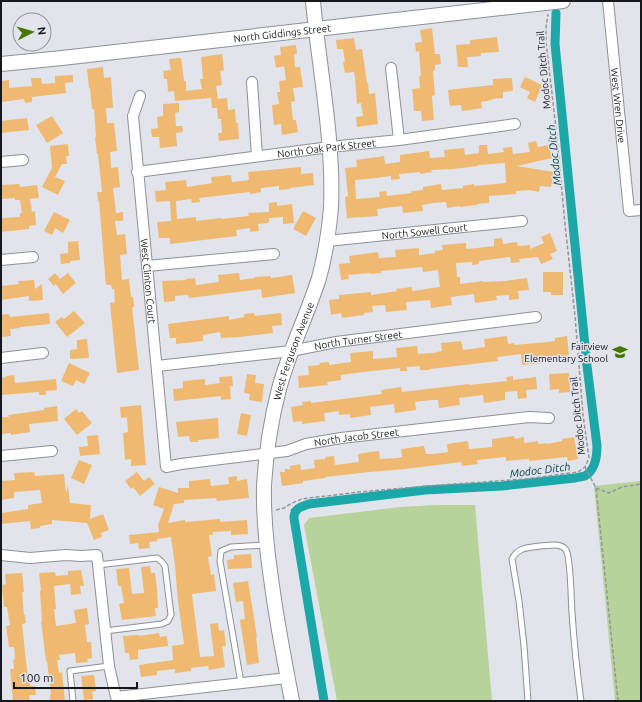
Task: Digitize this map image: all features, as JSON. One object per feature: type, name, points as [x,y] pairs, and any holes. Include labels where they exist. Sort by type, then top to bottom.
[{"type":"street","name":"West Ferguson Avenue","points":[[292,701],[269,569],[266,545],[264,484],[272,422],[280,389],[291,351],[319,277],[327,241],[331,208],[330,147],[315,29],[313,1]]},
{"type":"street","name":"North Giddings Street","points":[[1,64],[315,29],[476,6],[563,1]]},
{"type":"street","name":"West Wren Drive","points":[[608,1],[629,211],[641,210]]},
{"type":"street","points":[[391,68],[399,140]]},
{"type":"street","points":[[252,82],[257,156]]},
{"type":"street","name":"West Clinton Court","points":[[140,96],[133,116],[137,172],[166,467]]},
{"type":"street","name":"North Oak Park Street","points":[[137,172],[330,147],[399,140],[515,124]]},
{"type":"street","points":[[1,162],[23,160]]},
{"type":"street","name":"North Sowell Court","points":[[327,241],[522,221]]},
{"type":"street","points":[[147,266],[274,254]]},
{"type":"street","points":[[1,260],[33,257]]},
{"type":"street","name":"North Turner Street","points":[[157,366],[291,351],[336,342],[536,317]]},
{"type":"street","points":[[1,358],[43,353]]},
{"type":"street","name":"North Jacob Street","points":[[166,467],[288,451],[306,444],[341,438],[529,417],[549,418]]},
{"type":"street","points":[[1,456],[52,451]]},
{"type":"street","points":[[1,555],[30,558],[66,555],[97,555],[109,666],[116,699],[287,678]]},
{"type":"lane","points":[[241,683],[220,562],[221,551],[231,547],[266,545]]},
{"type":"lane","points":[[528,701],[519,601],[512,559],[521,549],[557,545],[563,546],[567,550],[569,559],[572,612],[581,701]]},
{"type":"lane","points":[[98,565],[158,558],[165,566],[171,615],[168,621],[162,624],[105,631]]},
{"type":"lane","points":[[73,701],[70,671],[109,666]]},
{"type":"path","name":"Modoc Ditch Trail","points":[[276,510],[302,500],[374,491],[578,472],[585,467],[589,458],[546,42],[549,3]]},
{"type":"path","points":[[585,467],[596,488],[618,701]]},
{"type":"path","points":[[596,488],[609,494],[622,487],[641,484]]},
{"type":"green space","points":[[641,481],[641,701],[615,701],[594,486]]},
{"type":"green space","points":[[475,505],[492,701],[337,701],[304,525],[309,518],[400,507]]},
{"type":"building","points":[[432,28],[435,54],[440,54],[441,64],[435,65],[435,70],[433,71],[435,95],[432,96],[434,120],[422,121],[421,111],[414,111],[412,89],[420,88],[419,76],[421,76],[419,51],[416,52],[415,43],[422,42],[420,30]]},
{"type":"building","points":[[497,37],[499,52],[481,53],[481,56],[467,57],[468,67],[458,67],[456,45],[470,44],[470,40]]},
{"type":"building","points":[[354,38],[356,50],[362,49],[369,94],[375,93],[378,124],[357,127],[356,117],[363,116],[361,103],[357,104],[354,72],[345,73],[343,49],[337,49],[336,40]]},
{"type":"building","points":[[296,45],[297,54],[294,54],[295,67],[300,67],[303,87],[293,88],[295,101],[291,102],[293,120],[296,120],[298,132],[282,135],[281,124],[274,125],[272,105],[279,104],[277,92],[280,92],[279,81],[286,80],[284,66],[276,68],[274,56],[281,55],[280,47]]},
{"type":"building","points":[[222,54],[224,70],[220,71],[222,85],[216,86],[218,99],[227,98],[228,110],[235,109],[239,139],[219,141],[218,133],[222,133],[221,119],[218,119],[217,108],[212,108],[211,98],[175,101],[174,91],[168,92],[167,79],[164,79],[163,71],[171,70],[169,59],[181,58],[184,81],[186,81],[186,91],[202,89],[200,79],[203,79],[201,57]]},
{"type":"building","points":[[103,67],[104,78],[111,77],[113,108],[106,108],[107,123],[114,123],[117,151],[110,152],[111,168],[118,167],[120,187],[113,188],[116,213],[123,212],[123,221],[115,221],[117,235],[125,234],[127,254],[120,255],[122,280],[129,279],[131,297],[133,297],[134,307],[132,307],[139,370],[117,373],[110,303],[115,302],[114,289],[112,289],[111,285],[106,285],[97,192],[102,192],[95,137],[94,109],[92,109],[87,69]]},
{"type":"building","points":[[73,75],[73,82],[65,83],[66,93],[32,97],[32,102],[25,103],[24,99],[1,102],[1,81],[9,80],[9,88],[32,86],[31,78],[41,78],[42,84],[55,83],[55,76]]},
{"type":"building","points":[[525,77],[542,85],[535,102],[527,98],[530,92],[520,87]]},
{"type":"building","points":[[512,78],[513,91],[503,92],[503,98],[481,102],[482,108],[462,111],[461,105],[450,106],[448,90],[493,85],[493,79]]},
{"type":"building","points":[[179,103],[179,112],[175,113],[176,126],[182,126],[183,132],[176,133],[177,146],[160,148],[159,137],[152,137],[151,129],[158,128],[157,117],[163,116],[163,104]]},
{"type":"building","points":[[52,116],[63,133],[47,143],[36,125]]},
{"type":"building","points":[[27,118],[29,130],[1,133],[1,121]]},
{"type":"building","points":[[536,141],[538,147],[549,145],[552,158],[517,166],[554,172],[551,187],[540,186],[539,192],[529,190],[516,191],[516,194],[489,196],[489,203],[477,205],[447,208],[446,202],[433,203],[422,205],[423,211],[403,213],[402,206],[377,209],[378,216],[347,218],[345,197],[348,196],[345,168],[357,167],[356,160],[384,156],[385,164],[400,162],[400,155],[429,151],[430,158],[445,157],[444,150],[464,148],[465,155],[479,153],[479,145],[487,145],[488,154],[504,152],[503,148],[512,147],[513,154],[530,152],[528,143]],"holes":[[[505,163],[506,183],[474,186],[474,184],[463,186],[463,188],[442,190],[441,184],[423,187],[423,190],[411,191],[412,193],[387,196],[386,191],[379,192],[380,197],[356,199],[355,180],[391,176],[391,180],[400,179],[399,174],[420,172],[420,174],[432,172],[431,170]]]},
{"type":"building","points":[[68,144],[69,156],[66,156],[67,164],[62,164],[55,177],[65,181],[58,195],[42,187],[52,168],[50,146]]},
{"type":"building","points":[[301,167],[301,174],[313,173],[314,185],[279,190],[279,186],[261,188],[261,192],[199,198],[200,202],[192,203],[191,199],[176,201],[177,219],[196,217],[196,221],[249,216],[248,213],[269,212],[269,203],[277,202],[277,206],[292,204],[294,223],[283,224],[283,217],[269,218],[269,223],[258,224],[259,231],[250,232],[250,228],[236,230],[237,236],[170,244],[170,238],[159,238],[157,222],[171,221],[170,201],[156,202],[155,191],[166,190],[165,182],[186,180],[187,187],[212,183],[211,177],[231,175],[232,182],[249,180],[248,172]]},
{"type":"building","points":[[19,184],[20,187],[37,185],[39,198],[30,199],[32,212],[35,211],[36,225],[29,226],[29,229],[1,232],[1,218],[20,217],[20,213],[22,213],[20,200],[15,200],[15,198],[1,199],[1,185]]},
{"type":"building","points":[[303,211],[316,218],[306,236],[293,229]]},
{"type":"building","points":[[54,212],[70,220],[63,233],[55,228],[52,235],[44,231]]},
{"type":"building","points":[[550,233],[557,251],[550,254],[553,259],[541,264],[538,257],[519,259],[520,262],[511,263],[510,257],[479,261],[479,264],[472,265],[472,262],[456,263],[457,277],[460,277],[460,284],[527,278],[529,290],[518,291],[519,299],[509,300],[509,295],[496,296],[497,300],[475,303],[474,294],[451,297],[452,305],[431,308],[430,300],[406,302],[407,310],[386,312],[385,305],[372,306],[373,312],[364,313],[364,315],[342,318],[341,313],[331,315],[329,300],[339,299],[339,295],[371,292],[371,295],[412,287],[412,291],[440,287],[438,270],[423,272],[422,267],[381,271],[381,273],[348,275],[349,279],[341,280],[339,264],[350,263],[349,256],[378,252],[379,258],[396,257],[395,250],[419,248],[419,255],[435,253],[435,251],[443,250],[442,245],[466,243],[466,249],[494,246],[494,239],[502,238],[503,244],[517,242],[518,246],[530,245],[530,249],[544,243],[541,237]]},
{"type":"building","points":[[78,241],[80,260],[61,264],[60,254],[68,253],[68,242]]},
{"type":"building","points":[[543,272],[563,272],[563,295],[551,295],[551,292],[543,292]]},
{"type":"building","points":[[55,273],[60,279],[68,273],[76,283],[63,294],[56,284],[54,286],[48,279]]},
{"type":"building","points":[[239,273],[240,280],[255,278],[254,277],[271,276],[271,278],[292,275],[295,293],[262,298],[261,289],[189,298],[188,295],[175,296],[175,301],[164,302],[162,281],[195,278],[196,285],[219,282],[218,275]]},
{"type":"building","points":[[34,280],[35,289],[42,284],[43,300],[29,301],[29,296],[1,300],[1,286],[19,284],[18,281]]},
{"type":"building","points":[[74,311],[85,323],[67,337],[55,322],[62,317],[64,319]]},
{"type":"building","points":[[49,313],[50,324],[10,329],[11,336],[2,337],[1,315],[9,314],[10,317]]},
{"type":"building","points":[[254,313],[255,316],[281,313],[282,325],[272,326],[273,333],[240,337],[221,338],[220,332],[203,335],[203,341],[176,344],[176,338],[170,338],[168,324],[229,316],[229,320],[244,317],[244,314]]},
{"type":"building","points":[[507,336],[508,344],[514,343],[514,345],[555,341],[555,338],[567,336],[569,355],[542,359],[543,363],[522,365],[521,354],[497,357],[498,361],[430,370],[420,370],[420,366],[407,367],[407,371],[400,371],[400,368],[363,372],[341,375],[341,380],[327,382],[328,385],[299,388],[298,376],[309,375],[308,366],[320,365],[319,363],[329,362],[329,365],[351,362],[350,353],[373,351],[373,359],[397,357],[396,348],[417,346],[418,354],[432,353],[442,351],[441,343],[461,341],[463,350],[485,347],[484,339]]},
{"type":"building","points":[[87,339],[89,358],[70,359],[70,350],[77,349],[77,340]]},
{"type":"building","points":[[69,363],[90,373],[84,384],[76,380],[73,386],[61,381]]},
{"type":"building","points":[[569,373],[570,392],[559,393],[559,389],[550,390],[549,374]]},
{"type":"building","points":[[247,374],[256,375],[255,383],[264,384],[262,402],[249,400],[250,394],[244,393]]},
{"type":"building","points":[[14,375],[15,383],[56,379],[57,390],[46,391],[46,395],[39,395],[39,392],[1,395],[1,378]]},
{"type":"building","points":[[232,376],[233,386],[230,386],[231,399],[221,400],[221,396],[174,401],[173,389],[183,388],[183,381],[205,379],[205,385],[220,383],[219,377]]},
{"type":"building","points":[[513,376],[513,380],[536,377],[537,389],[526,390],[527,398],[518,399],[517,391],[505,392],[505,400],[484,403],[483,395],[459,398],[460,405],[439,408],[438,400],[431,400],[415,402],[416,410],[395,413],[394,404],[370,407],[371,415],[350,418],[350,414],[339,415],[339,411],[324,413],[325,421],[302,424],[302,421],[293,422],[291,407],[303,405],[302,402],[311,401],[311,403],[382,394],[381,390],[401,387],[402,392],[507,381],[506,377]]},
{"type":"building","points":[[141,405],[146,465],[131,466],[131,459],[125,460],[123,433],[128,432],[127,417],[121,418],[120,407]]},
{"type":"building","points":[[57,406],[58,421],[29,424],[30,432],[11,435],[11,433],[1,434],[1,417],[9,417],[8,415],[44,410],[44,408]]},
{"type":"building","points":[[76,409],[79,413],[82,411],[92,423],[77,435],[64,419]]},
{"type":"building","points":[[241,413],[251,415],[247,436],[237,434]]},
{"type":"building","points":[[218,418],[219,438],[190,442],[189,436],[178,437],[176,422]]},
{"type":"building","points":[[98,435],[100,454],[80,456],[79,447],[88,446],[87,436]]},
{"type":"building","points":[[514,436],[515,439],[524,437],[524,443],[538,441],[538,444],[547,444],[574,437],[578,459],[568,461],[567,457],[529,461],[529,459],[506,461],[506,457],[477,460],[478,464],[462,466],[461,462],[325,477],[303,481],[303,483],[282,486],[280,472],[285,472],[285,469],[290,469],[290,466],[300,464],[301,470],[315,468],[314,460],[325,459],[325,457],[334,456],[335,465],[359,462],[358,454],[370,452],[379,451],[380,459],[402,457],[401,449],[424,446],[426,454],[448,452],[447,444],[468,441],[469,449],[492,447],[492,439]]},
{"type":"building","points":[[79,460],[92,465],[84,484],[71,478]]},
{"type":"building","points":[[34,472],[35,476],[64,474],[66,493],[68,486],[70,503],[91,505],[90,519],[103,514],[109,530],[101,533],[102,537],[94,540],[87,523],[52,520],[52,524],[31,529],[30,521],[1,524],[1,513],[28,509],[28,505],[42,503],[40,490],[14,492],[14,498],[1,500],[1,481],[15,480],[14,473]]},
{"type":"building","points":[[137,472],[144,481],[149,477],[155,484],[140,496],[133,487],[131,489],[125,481]]},
{"type":"building","points":[[237,476],[237,481],[247,479],[249,498],[217,501],[216,498],[184,500],[184,503],[174,504],[168,523],[185,520],[185,522],[220,519],[220,522],[247,520],[248,534],[231,535],[231,531],[213,532],[213,535],[209,535],[212,556],[208,557],[211,575],[214,574],[216,591],[192,594],[200,657],[214,656],[210,624],[218,623],[219,631],[224,630],[226,646],[222,646],[225,667],[209,670],[208,666],[191,668],[191,671],[175,673],[175,669],[157,671],[157,675],[141,677],[139,665],[173,660],[172,646],[184,644],[171,537],[149,542],[150,548],[139,549],[138,543],[130,544],[129,535],[159,532],[158,525],[164,509],[153,505],[159,487],[178,493],[178,488],[189,488],[189,481],[210,479],[211,486],[229,484],[228,477]]},
{"type":"building","points":[[251,554],[252,568],[228,569],[227,560],[234,559],[234,555]]},
{"type":"building","points":[[150,566],[151,573],[155,573],[157,589],[158,608],[155,608],[156,616],[122,620],[119,604],[124,603],[121,586],[118,586],[116,569],[129,568],[132,594],[144,593],[141,567]]},
{"type":"building","points":[[81,570],[84,586],[80,586],[81,594],[71,595],[70,584],[54,586],[56,626],[76,623],[74,610],[87,608],[89,624],[85,625],[87,642],[91,642],[92,658],[87,659],[88,662],[76,663],[75,653],[59,655],[60,660],[57,660],[59,673],[62,672],[65,701],[50,701],[51,694],[41,621],[41,591],[39,573],[55,572],[56,576],[68,575],[68,571]]},
{"type":"building","points":[[22,573],[24,592],[22,592],[26,623],[22,624],[28,679],[30,679],[30,686],[35,686],[36,695],[29,695],[30,701],[13,701],[10,669],[14,669],[14,647],[9,647],[6,626],[10,625],[7,607],[4,607],[2,585],[6,584],[5,574]]},
{"type":"building","points":[[248,581],[257,637],[259,663],[247,665],[240,620],[245,619],[243,601],[236,602],[233,583]]},
{"type":"building","points":[[159,633],[160,637],[167,636],[168,646],[138,650],[138,659],[130,660],[129,653],[125,653],[123,636],[139,636]]},
{"type":"building","points":[[94,675],[96,691],[92,692],[93,699],[84,700],[81,676]]},
{"type":"waterway","name":"Modoc Ditch","points":[[324,701],[294,518],[297,510],[309,504],[425,490],[502,486],[575,478],[585,476],[595,463],[597,446],[587,366],[555,44],[556,13]]},
{"type":"place","name":"Fairview Elementary School","points":[[620,352]]}]
